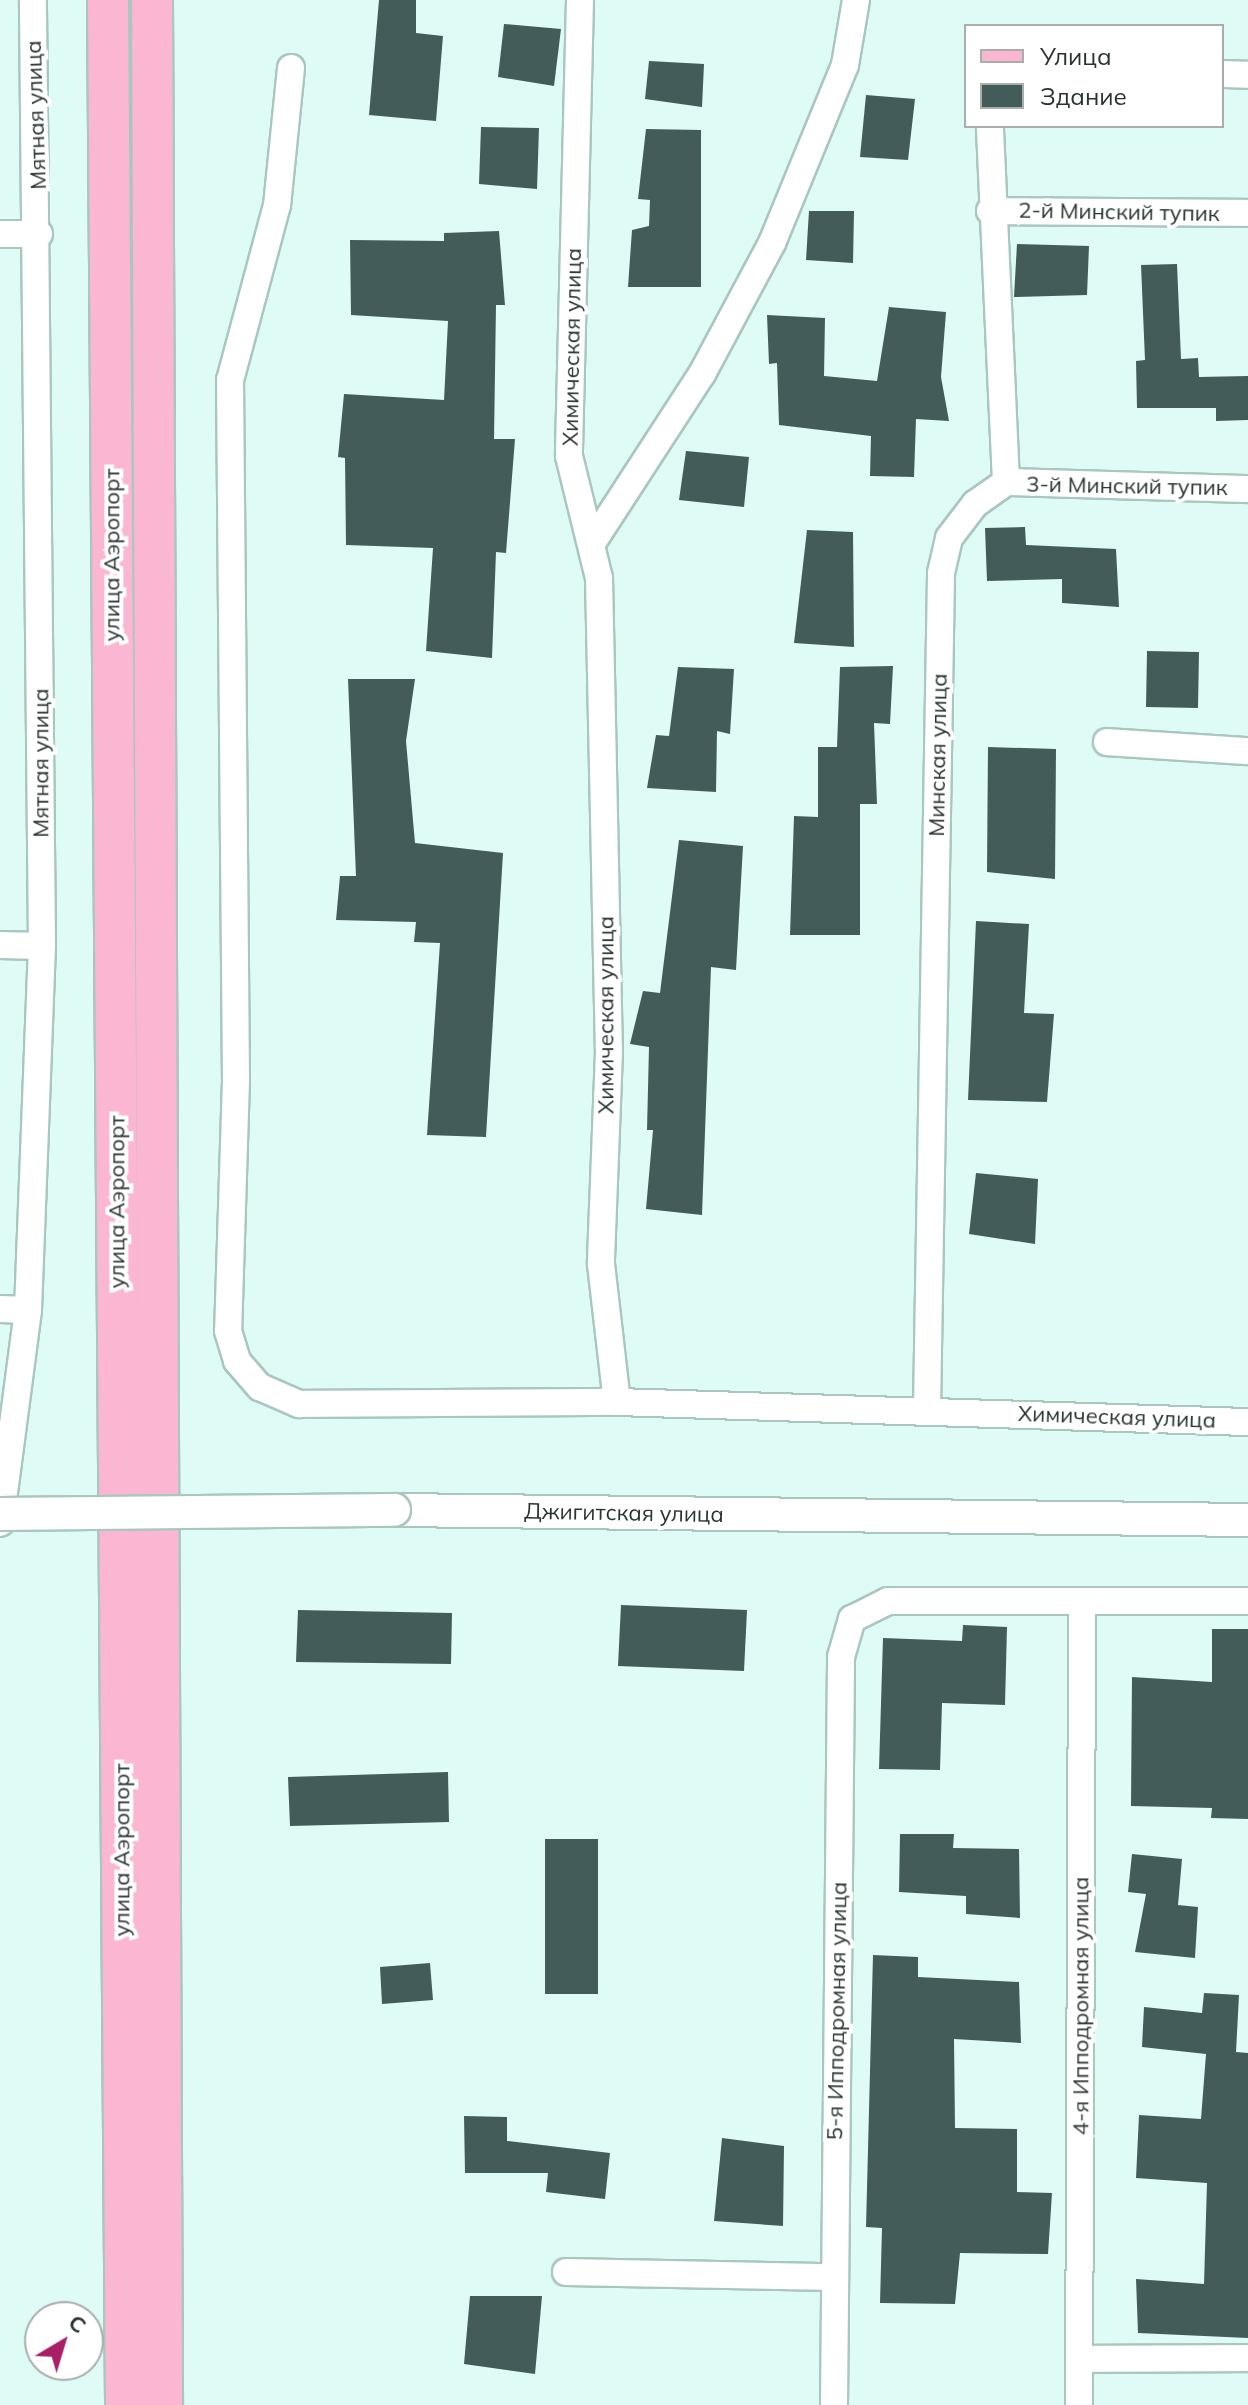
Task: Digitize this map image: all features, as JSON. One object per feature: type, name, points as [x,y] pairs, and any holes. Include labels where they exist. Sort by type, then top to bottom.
[{"type":"main road","name":"улица Аэропорт","points":[[108,0],[126,2405]]},
{"type":"main road","name":"улица Аэропорт","points":[[152,0],[162,2405]]},
{"type":"street","name":"Мятная улица","points":[[0,1523],[5,1437],[28,1310],[42,946],[39,234],[33,0]]},
{"type":"street","name":"Химическая улица","points":[[580,0],[569,456],[594,540],[609,1051],[601,1264],[617,1402],[1248,1422]]},
{"type":"street","points":[[594,540],[702,374],[772,243],[845,65],[856,0]]},
{"type":"street","points":[[291,68],[277,205],[230,380],[236,1080],[228,1331],[237,1361],[260,1387],[299,1404],[617,1402]]},
{"type":"street","points":[[1224,74],[1248,75]]},
{"type":"street","points":[[990,128],[990,211],[1006,482]]},
{"type":"street","name":"2-й Минский тупик","points":[[990,211],[1248,213]]},
{"type":"street","points":[[0,234],[39,234]]},
{"type":"street","name":"3-й Минский тупик","points":[[1006,482],[1248,489]]},
{"type":"street","name":"Минская улица","points":[[927,1410],[941,573],[949,538],[975,504],[1006,482]]},
{"type":"street","points":[[1107,742],[1248,751]]},
{"type":"street","points":[[0,945],[42,946]]},
{"type":"street","points":[[0,1309],[28,1310]]},
{"type":"street","name":"Джигитская улица","points":[[0,1514],[394,1510],[1248,1520]]},
{"type":"street","name":"5-я Ипподромная улица","points":[[834,2405],[841,1657],[852,1619],[888,1601],[1082,1606]]},
{"type":"street","points":[[1082,1606],[1248,1601]]},
{"type":"street","name":"4-я Ипподромная улица","points":[[1079,2405],[1082,1606]]},
{"type":"street","points":[[566,2272],[833,2277]]},
{"type":"street","points":[[1079,2359],[1248,2358]]},
{"type":"building","points":[[379,0],[416,0],[416,33],[443,36],[436,121],[369,115]]},
{"type":"building","points":[[504,24],[561,29],[554,86],[498,77]]},
{"type":"building","points":[[649,61],[704,64],[702,107],[645,99]]},
{"type":"building","points":[[866,95],[915,99],[908,160],[860,157]]},
{"type":"building","points":[[481,127],[539,128],[537,189],[479,184]]},
{"type":"building","points":[[646,129],[701,130],[701,287],[628,287],[632,230],[649,226],[650,200],[638,199]]},
{"type":"building","points":[[809,211],[854,211],[853,263],[806,260]]},
{"type":"building","points":[[499,231],[505,305],[496,305],[494,439],[515,439],[506,553],[496,552],[492,658],[426,651],[433,548],[346,545],[345,458],[338,457],[344,394],[444,400],[448,321],[351,315],[350,240],[444,241],[444,233]]},
{"type":"building","points":[[1017,244],[1089,246],[1087,295],[1014,297]]},
{"type":"building","points":[[1177,264],[1181,359],[1198,358],[1199,377],[1248,376],[1248,420],[1216,421],[1216,408],[1137,408],[1136,361],[1145,360],[1141,265]]},
{"type":"building","points":[[889,307],[946,312],[941,377],[949,421],[916,419],[914,477],[870,476],[871,436],[779,425],[777,363],[769,364],[767,315],[825,318],[824,376],[877,381]]},
{"type":"building","points":[[686,451],[749,457],[744,507],[679,500]]},
{"type":"building","points":[[1025,527],[1026,545],[1116,549],[1119,607],[1062,603],[1062,579],[987,581],[985,528]]},
{"type":"building","points":[[807,530],[853,532],[854,647],[794,643]]},
{"type":"building","points":[[1147,651],[1199,652],[1198,708],[1146,707]]},
{"type":"building","points":[[893,666],[890,724],[874,723],[877,804],[860,804],[860,935],[790,935],[794,816],[818,817],[818,747],[837,747],[840,667]]},
{"type":"building","points":[[678,667],[734,669],[730,734],[717,731],[716,792],[647,788],[656,735],[669,736]]},
{"type":"building","points":[[348,679],[415,679],[406,741],[415,843],[503,853],[486,1137],[427,1135],[440,943],[414,942],[416,922],[336,920],[340,876],[356,876]]},
{"type":"building","points":[[988,747],[1056,749],[1055,879],[987,872]]},
{"type":"building","points":[[679,840],[743,846],[736,970],[711,967],[702,1215],[646,1209],[653,1130],[647,1130],[649,1047],[630,1044],[643,991],[660,993]]},
{"type":"building","points":[[976,921],[1029,924],[1024,1013],[1054,1014],[1047,1102],[968,1100]]},
{"type":"building","points":[[976,1173],[1038,1179],[1035,1244],[969,1234]]},
{"type":"building","points":[[621,1605],[747,1610],[744,1671],[618,1666]]},
{"type":"building","points":[[298,1610],[452,1613],[451,1664],[296,1662]]},
{"type":"building","points":[[963,1625],[1007,1627],[1005,1705],[942,1703],[940,1770],[879,1769],[883,1638],[962,1641]]},
{"type":"building","points":[[1212,1629],[1248,1629],[1248,1819],[1211,1818],[1212,1808],[1131,1806],[1132,1677],[1212,1682]]},
{"type":"building","points":[[448,1772],[449,1822],[290,1826],[288,1777]]},
{"type":"building","points":[[900,1834],[954,1834],[953,1848],[1019,1849],[1020,1918],[966,1914],[966,1896],[899,1892]]},
{"type":"building","points":[[545,1839],[598,1839],[598,1994],[545,1994]]},
{"type":"building","points":[[1132,1854],[1182,1859],[1178,1905],[1198,1907],[1195,1958],[1135,1952],[1146,1894],[1128,1892]]},
{"type":"building","points":[[873,1955],[918,1957],[918,1977],[1019,1982],[1021,2043],[954,2039],[955,2128],[1017,2129],[1017,2192],[1052,2193],[1048,2254],[960,2253],[955,2304],[880,2303],[882,2228],[866,2227]]},
{"type":"building","points":[[430,1963],[433,2000],[382,2004],[380,1967]]},
{"type":"building","points":[[1204,1993],[1239,1995],[1236,2052],[1248,2053],[1248,2338],[1138,2333],[1136,2279],[1204,2284],[1207,2183],[1136,2178],[1139,2115],[1201,2119],[1206,2054],[1142,2047],[1144,2007],[1202,2013]]},
{"type":"building","points":[[464,2116],[507,2117],[507,2141],[610,2153],[605,2199],[546,2192],[548,2173],[465,2173]]},
{"type":"building","points":[[722,2138],[784,2146],[783,2226],[714,2221]]},
{"type":"building","points":[[470,2296],[542,2296],[535,2374],[464,2364]]}]
